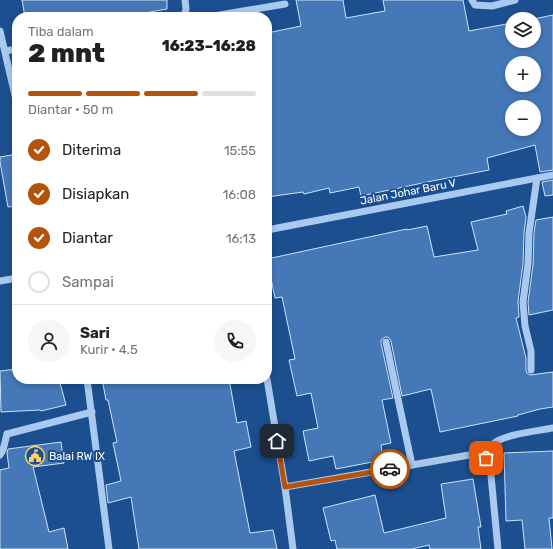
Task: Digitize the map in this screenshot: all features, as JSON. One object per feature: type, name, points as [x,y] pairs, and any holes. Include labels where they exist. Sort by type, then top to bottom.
[{"type":"street","points":[[185,0],[185,12]]},
{"type":"street","points":[[472,0],[475,5],[492,6],[515,0]]},
{"type":"street","points":[[238,12],[285,4]]},
{"type":"street","points":[[0,31],[12,82]]},
{"type":"street","points":[[5,51],[12,50]]},
{"type":"street","name":"Jalan Johar Baru V","points":[[272,229],[553,175]]},
{"type":"street","points":[[531,370],[531,350],[525,326],[523,302],[528,264],[529,233],[537,178]]},
{"type":"street","points":[[0,281],[12,279]]},
{"type":"street","points":[[386,342],[412,465]]},
{"type":"street","points":[[88,384],[109,549]]},
{"type":"street","points":[[268,384],[294,549]]},
{"type":"street","points":[[0,455],[3,450],[4,432],[92,412]]},
{"type":"street","points":[[486,458],[488,449],[498,440],[509,436],[553,428]]},
{"type":"street","points":[[285,487],[475,454],[482,455],[486,458],[490,465],[498,549]]},
{"type":"building","points":[[22,0],[167,0],[167,9],[150,12],[24,12]]},
{"type":"building","points":[[296,0],[343,0],[346,18],[385,11],[383,0],[463,0],[469,31],[505,24],[505,48],[541,48],[541,18],[553,15],[553,170],[540,172],[535,145],[487,158],[489,170],[361,196],[359,187],[330,193],[329,188],[304,194],[303,192],[272,196],[272,32],[301,26]]},
{"type":"building","points":[[12,155],[12,207],[8,207],[0,157]]},
{"type":"building","points":[[553,180],[553,195],[545,196],[542,182]]},
{"type":"building","points":[[523,206],[526,217],[523,264],[518,301],[519,317],[516,318],[526,358],[527,373],[530,375],[553,372],[553,407],[540,409],[518,416],[440,432],[431,389],[402,396],[391,341],[388,337],[385,337],[381,340],[381,343],[393,398],[382,400],[391,443],[381,445],[383,460],[336,469],[333,456],[309,461],[303,431],[318,428],[311,393],[297,396],[289,360],[295,359],[282,297],[275,298],[272,283],[272,258],[427,226],[434,257],[478,250],[471,222],[507,214],[506,211]]},
{"type":"building","points":[[553,217],[553,310],[529,315],[528,302],[533,265],[536,220]]},
{"type":"building","points":[[12,370],[12,384],[60,384],[66,405],[41,411],[1,412],[0,371]]},
{"type":"building","points":[[103,384],[230,384],[237,423],[246,421],[251,447],[234,451],[250,533],[273,530],[277,549],[139,549],[131,497],[108,503],[106,485],[121,481],[113,443],[117,442],[108,400],[106,400]]},
{"type":"building","points":[[61,442],[64,463],[33,467],[49,532],[64,528],[68,549],[0,549],[0,470],[9,468],[7,453],[8,449]]},
{"type":"building","points":[[553,451],[553,518],[549,518],[552,549],[525,549],[522,520],[506,521],[504,453]]},
{"type":"building","points":[[473,479],[481,527],[478,527],[481,549],[430,549],[429,545],[412,549],[337,549],[335,540],[331,541],[323,508],[375,495],[384,533],[446,518],[441,484]]},
{"type":"way so far","points":[[390,469],[475,454],[482,455],[486,458]]},
{"type":"place","name":"Balai RW IX","points":[[35,456]]},
{"type":"route","points":[[277,441],[285,487],[390,469]]}]
